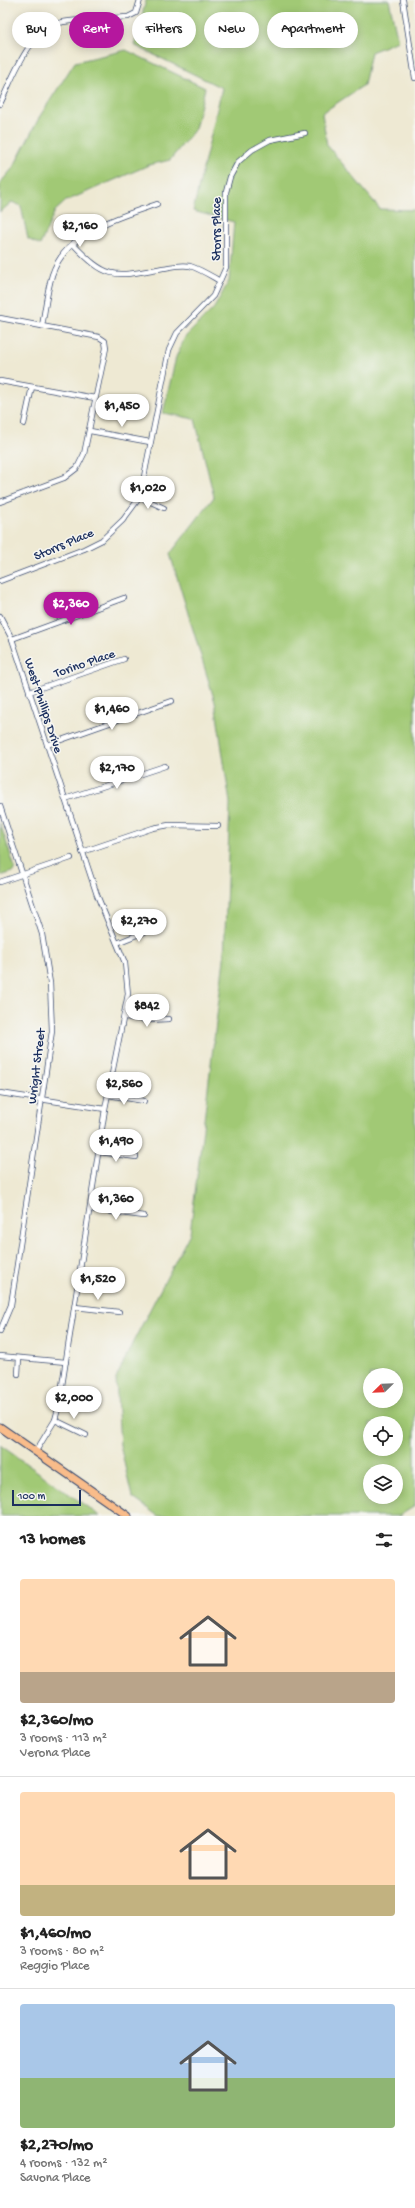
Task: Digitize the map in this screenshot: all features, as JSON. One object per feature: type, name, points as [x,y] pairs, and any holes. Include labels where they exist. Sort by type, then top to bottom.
[{"type":"main road","points":[[0,1427],[128,1516]]},
{"type":"street","points":[[0,104],[32,44],[40,34],[63,22],[128,17],[136,13],[140,0]]},
{"type":"street","points":[[403,0],[415,78]]},
{"type":"street","name":"Storrs Place","points":[[0,581],[84,549],[102,540],[123,520],[140,497],[169,350],[177,333],[212,296],[226,267],[226,192],[230,177],[238,162],[252,150],[270,140],[305,133]]},
{"type":"street","points":[[42,326],[52,275],[62,256],[73,244],[86,232],[114,219],[157,204]]},
{"type":"street","points":[[73,244],[93,265],[104,271],[118,275],[176,266],[190,266],[220,281]]},
{"type":"street","points":[[0,318],[99,337],[104,341],[106,348],[95,398],[90,431],[84,454],[77,468],[64,478],[0,502]]},
{"type":"street","points":[[0,381],[95,398]]},
{"type":"street","points":[[24,424],[32,387]]},
{"type":"street","points":[[90,431],[150,442]]},
{"type":"street","points":[[140,497],[164,508]]},
{"type":"street","points":[[12,639],[124,598]]},
{"type":"street","name":"West Phillips Drive","points":[[0,616],[12,639],[82,852],[125,963],[128,978],[128,994],[125,1017],[105,1109],[60,1406],[55,1420],[36,1451]]},
{"type":"street","name":"Torino Place","points":[[29,692],[124,659]]},
{"type":"street","points":[[47,745],[172,701]]},
{"type":"street","points":[[65,799],[165,766]]},
{"type":"street","name":"Wright Street","points":[[0,806],[42,934],[50,983],[52,1031],[10,1305],[0,1331]]},
{"type":"street","points":[[82,852],[153,828],[169,825],[218,826]]},
{"type":"street","points":[[0,882],[71,858]]},
{"type":"street","points":[[117,943],[154,928]]},
{"type":"street","points":[[125,1017],[149,1020],[169,1019]]},
{"type":"street","points":[[0,1093],[105,1109]]},
{"type":"street","points":[[108,1095],[144,1101]]},
{"type":"street","points":[[99,1152],[136,1157]]},
{"type":"street","points":[[90,1209],[144,1216]]},
{"type":"street","points":[[74,1307],[119,1312]]},
{"type":"street","points":[[0,1356],[66,1362]]},
{"type":"street","points":[[18,1374],[19,1358]]},
{"type":"street","points":[[55,1420],[86,1435]]},
{"type":"green space","points":[[146,0],[389,0],[398,41],[371,52],[364,85],[322,113],[327,145],[380,209],[415,210],[415,1506],[399,1516],[158,1516],[132,1497],[120,1445],[116,1379],[132,1344],[190,1233],[224,959],[230,803],[215,702],[170,554],[214,497],[195,419],[163,413],[176,357],[185,337],[214,308],[229,281],[234,222],[193,211],[222,88],[140,48],[196,48],[196,12],[143,12]]},
{"type":"green space","points":[[126,50],[205,88],[195,129],[170,160],[149,165],[66,201],[55,211],[40,245],[28,239],[21,206],[12,202],[0,212],[0,183],[13,168],[40,116],[75,62]]},
{"type":"green space","points":[[0,823],[15,868],[13,872],[0,876]]},
{"type":"green space","points":[[0,1445],[100,1516],[0,1516]]}]
